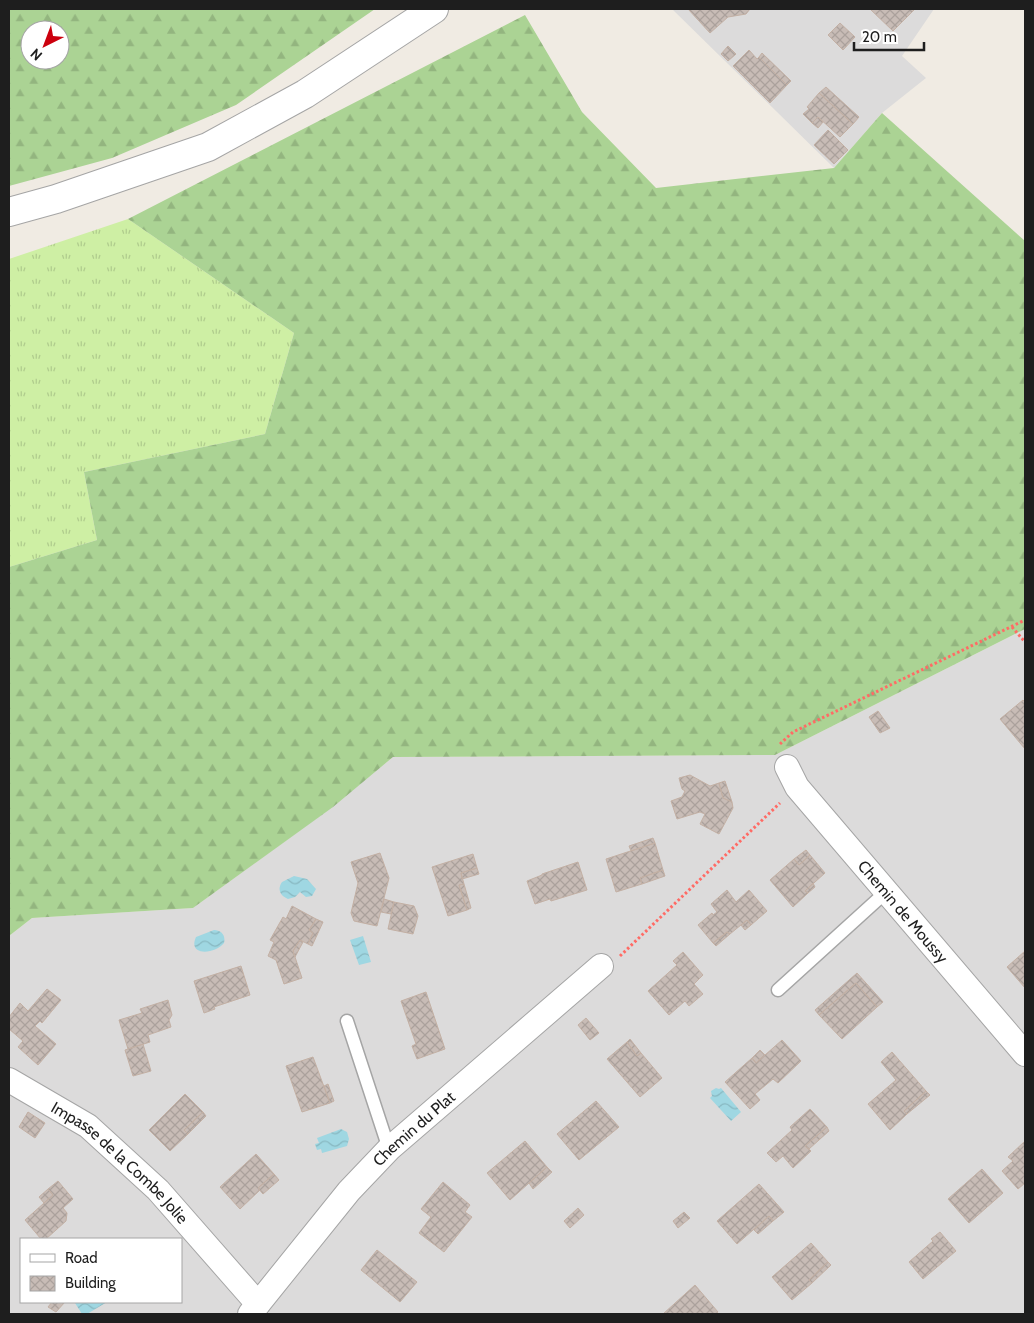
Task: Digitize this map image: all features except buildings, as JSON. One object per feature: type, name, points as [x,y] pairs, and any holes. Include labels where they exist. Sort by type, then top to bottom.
[{"type":"street","points":[[9,212],[56,199],[208,147],[305,94],[434,9]]},
{"type":"street","name":"Chemin de Moussy","points":[[792,777],[886,892],[1025,1054]]},
{"type":"street","name":"Chemin du Plat","points":[[254,1309],[349,1191],[389,1148],[601,966]]},
{"type":"street","name":"Impasse de la Combe Jolie","points":[[9,1080],[88,1126],[158,1190],[254,1309]]},
{"type":"lane","points":[[778,990],[886,892]]},
{"type":"lane","points":[[347,1021],[389,1148]]},
{"type":"path","points":[[601,966],[611,965],[792,777],[778,745],[793,732],[1025,620]]},
{"type":"path","points":[[1012,627],[1025,642]]},
{"type":"shaded area","points":[[672,9],[934,9],[902,56],[926,78],[882,113],[834,168]]},
{"type":"shaded area","points":[[1025,629],[1025,1314],[9,1314],[9,936],[32,918],[193,908],[332,807],[393,757],[775,755]]},
{"type":"green space","points":[[9,9],[375,9],[236,105],[112,158],[9,186]]},
{"type":"green space","points":[[525,15],[582,112],[656,188],[834,168],[882,113],[1025,241],[1025,629],[775,755],[393,757],[333,807],[193,908],[32,918],[9,936],[9,567],[97,540],[84,472],[265,434],[294,333],[128,219]]},
{"type":"green space","points":[[128,219],[294,333],[265,434],[84,472],[97,540],[9,567],[9,259]]},
{"type":"water","points":[[294,876],[307,879],[316,889],[312,896],[306,897],[300,892],[295,897],[288,899],[283,896],[280,892],[280,885]]},
{"type":"water","points":[[214,930],[219,931],[224,938],[224,943],[220,947],[204,952],[195,948],[196,937]]},
{"type":"water","points":[[363,936],[371,962],[359,965],[350,940]]},
{"type":"water","points":[[721,1088],[741,1112],[731,1121],[710,1098],[712,1096],[711,1091]]},
{"type":"water","points":[[341,1129],[347,1132],[349,1139],[347,1146],[322,1153],[321,1149],[317,1150],[315,1144],[319,1143],[317,1138]]},
{"type":"water","points":[[75,1303],[105,1303],[87,1314],[82,1314]]}]
